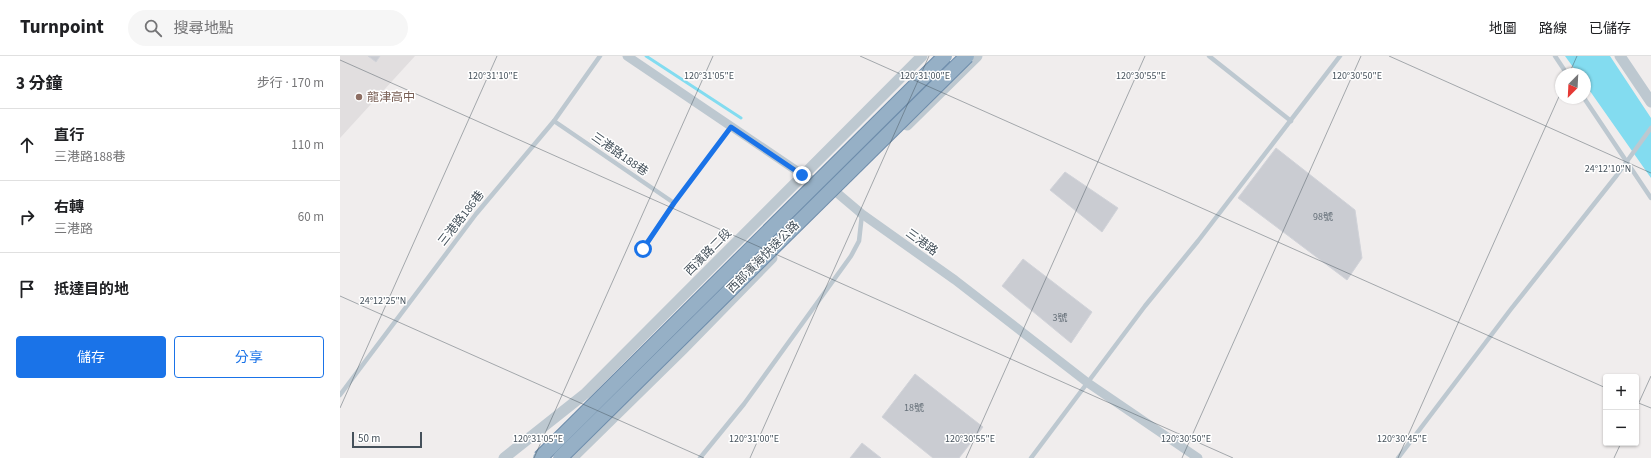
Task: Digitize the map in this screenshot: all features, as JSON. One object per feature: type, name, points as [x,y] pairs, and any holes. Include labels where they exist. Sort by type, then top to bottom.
[{"type":"highway","name":"西部濱海快速公路","points":[[540,458],[945,56]]},
{"type":"highway","name":"西部濱海快速公路","points":[[560,458],[967,56]]},
{"type":"street","name":"三港路","points":[[627,56],[802,175],[836,192],[862,214],[955,280],[1088,383],[1198,458]]},
{"type":"street","name":"西濱路二段","points":[[504,458],[586,393],[922,56]]},
{"type":"street","points":[[572,458],[683,349],[836,192],[977,56]]},
{"type":"street","points":[[1620,56],[1651,102]]},
{"type":"lane","name":"三港路186巷","points":[[340,394],[476,214],[554,121],[600,56]]},
{"type":"lane","points":[[1209,56],[1290,121]]},
{"type":"lane","points":[[1032,458],[1145,306],[1198,241],[1340,56]]},
{"type":"lane","points":[[1555,56],[1563,68]]},
{"type":"lane","points":[[1588,104],[1651,198]]},
{"type":"lane","name":"三港路188巷","points":[[554,121],[674,203]]},
{"type":"lane","points":[[643,249],[674,203],[731,127]]},
{"type":"lane","points":[[1398,458],[1506,315],[1632,155],[1651,128]]},
{"type":"lane","points":[[700,458],[744,404],[851,256],[859,241],[862,214]]},
{"type":"shaded area","name":"龍津高中","points":[[340,56],[415,56],[340,138]]},
{"type":"water","points":[[1565,56],[1610,56],[1651,118],[1651,178],[1591,93],[1591,68],[1574,68]]},
{"type":"building","points":[[368,56],[380,56],[376,62]]},
{"type":"building","points":[[1276,148],[1355,210],[1362,258],[1347,280],[1238,198]]},
{"type":"building","points":[[1065,172],[1118,208],[1102,232],[1050,190]]},
{"type":"building","points":[[1023,259],[1092,312],[1071,343],[1002,286]]},
{"type":"building","points":[[915,374],[983,427],[959,458],[933,458],[882,417]]},
{"type":"building","points":[[862,443],[881,458],[850,458]]},
{"type":"waterway","points":[[646,56],[741,118]]},
{"type":"place","name":"龍津高中","points":[[359,97]]},
{"type":"route","points":[[643,249],[674,203],[731,127],[802,175]]}]
